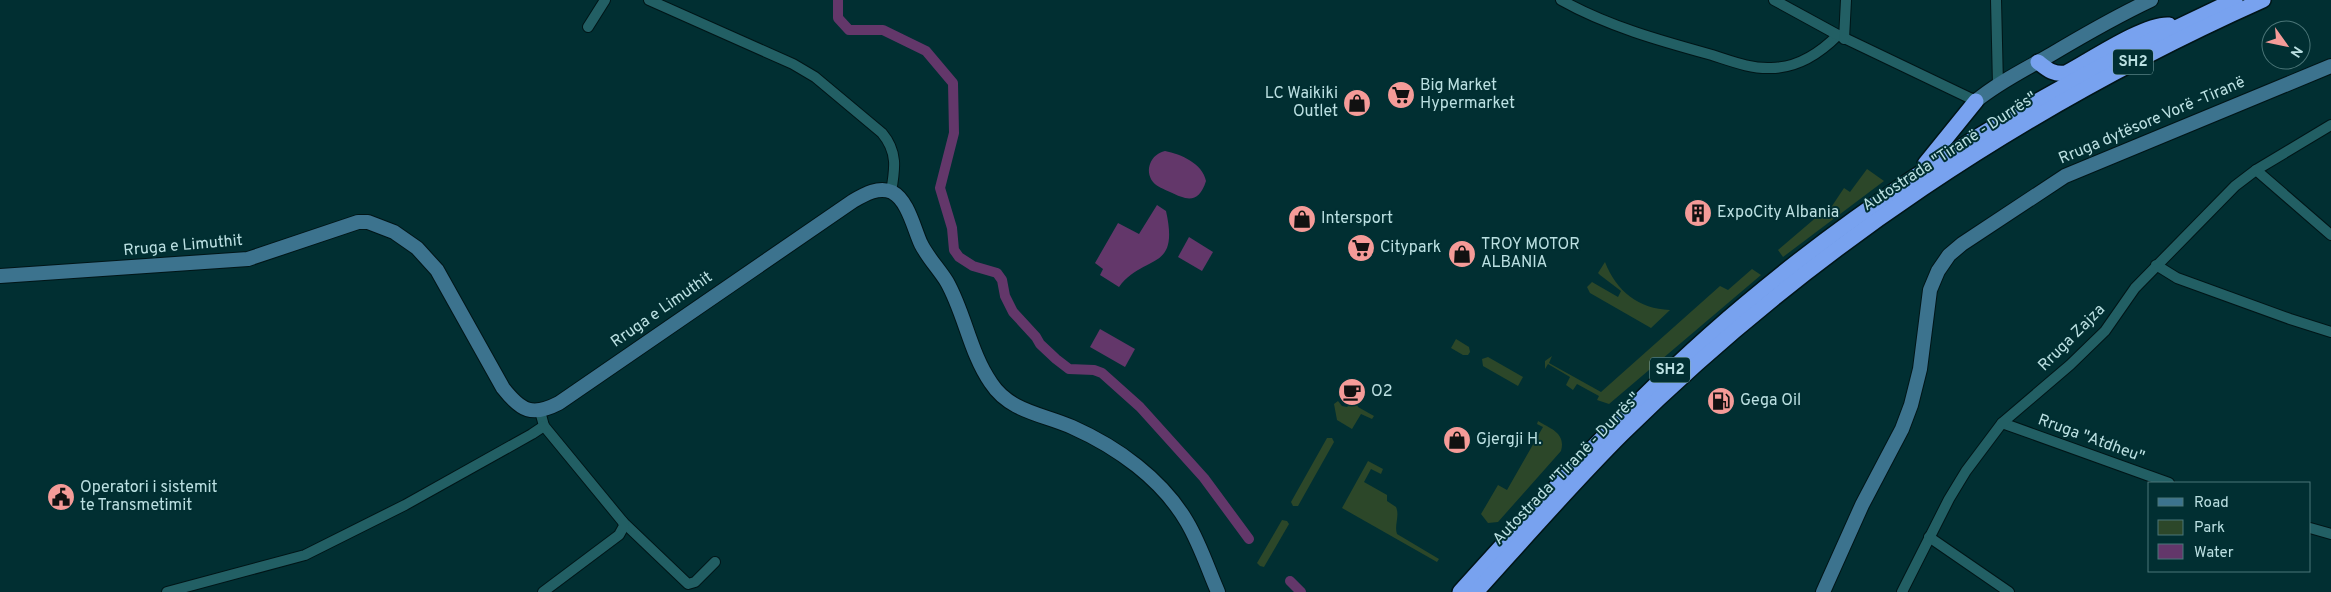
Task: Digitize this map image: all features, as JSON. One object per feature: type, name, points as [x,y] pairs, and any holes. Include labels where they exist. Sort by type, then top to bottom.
[{"type":"highway","name":"Autostrada \"Tiranë - Durrës\"","points":[[1460,592],[1591,448],[1682,360],[1776,278],[1909,180],[2038,100],[2178,26],[2235,0]]},
{"type":"highway","name":"Autostrada \"Tiranë - Durrës\"","points":[[1476,592],[1577,480],[1649,408],[1754,315],[1861,231],[1964,160],[2045,110],[2182,37],[2263,0]]},
{"type":"highway","points":[[2038,62],[2057,74],[2066,73],[2160,24],[2178,26]]},
{"type":"highway","points":[[1909,180],[1948,138],[1976,101]]},
{"type":"street","points":[[588,27],[605,0]]},
{"type":"street","points":[[649,0],[792,64],[815,77],[882,133],[889,142],[895,160],[891,192],[900,199],[928,257],[946,281],[981,364],[998,393],[1022,409],[1055,420],[1096,439],[1137,466],[1157,484],[1188,523],[1218,592]]},
{"type":"street","points":[[1561,0],[1583,12],[1620,25],[1696,51],[1757,68],[1785,67],[1800,62],[1841,37],[1846,0]]},
{"type":"street","points":[[1774,0],[1841,37],[1976,101],[1998,85],[2106,22],[2151,0]]},
{"type":"street","points":[[1996,0],[1998,85]]},
{"type":"street","name":"Rruga dytësore Vorë -Tiranë","points":[[1823,592],[1862,505],[1904,422],[1920,369],[1930,290],[1938,272],[1949,255],[1962,244],[2065,176],[2331,66]]},
{"type":"street","name":"Rruga Zajza","points":[[1902,592],[1929,537],[1966,471],[2002,423],[2021,405],[2070,366],[2104,331],[2134,288],[2235,186],[2256,170],[2331,125]]},
{"type":"street","points":[[2256,170],[2331,234]]},
{"type":"street","name":"Rruga e Limuthit","points":[[0,276],[248,259],[288,247],[348,224],[368,222],[394,232],[427,257],[437,270],[503,388],[510,397],[525,409],[540,411],[559,402],[590,382],[853,201],[879,190],[891,192]]},
{"type":"street","points":[[2156,265],[2177,278],[2331,332]]},
{"type":"street","points":[[540,411],[544,426],[623,522],[631,527],[688,584],[696,582],[716,562]]},
{"type":"street","name":"Rruga \"Atdheu\"","points":[[2002,423],[2166,482]]},
{"type":"street","points":[[167,592],[280,563],[326,545],[405,505],[544,426]]},
{"type":"street","points":[[543,592],[619,535],[624,526],[623,522]]},
{"type":"street","points":[[2311,528],[2331,534]]},
{"type":"street","points":[[1929,537],[2008,592]]},
{"type":"green space","points":[[1867,169],[1884,181],[1783,257],[1778,250],[1819,215],[1824,218],[1844,188],[1850,192]]},
{"type":"green space","points":[[1605,262],[1615,282],[1630,296],[1648,306],[1670,310],[1651,328],[1590,293],[1587,287],[1592,282],[1618,297],[1621,291],[1598,273]]},
{"type":"green space","points":[[1752,269],[1761,275],[1609,404],[1597,400],[1599,396],[1577,384],[1573,390],[1566,385],[1570,377],[1548,364],[1545,369],[1545,361],[1552,356],[1549,363],[1601,392],[1720,286],[1728,290]]},
{"type":"green space","points":[[1456,339],[1469,347],[1470,352],[1468,355],[1463,355],[1451,348]]},
{"type":"green space","points":[[1488,357],[1523,377],[1518,386],[1483,366],[1482,359]]},
{"type":"green space","points":[[1353,397],[1355,397],[1358,407],[1374,416],[1372,419],[1361,414],[1352,429],[1337,420],[1334,404],[1338,401],[1342,406],[1347,407],[1353,402]]},
{"type":"green space","points":[[1538,421],[1556,432],[1561,440],[1561,451],[1498,522],[1488,523],[1481,514],[1498,485],[1507,490],[1543,427],[1537,424]]},
{"type":"green space","points":[[1327,438],[1332,438],[1334,442],[1298,506],[1293,506],[1291,502]]},
{"type":"green space","points":[[1368,461],[1383,469],[1381,474],[1371,469],[1364,482],[1387,495],[1387,501],[1396,507],[1397,534],[1439,559],[1437,562],[1342,508]]},
{"type":"green space","points":[[1282,520],[1287,521],[1289,524],[1264,567],[1260,566],[1257,563]]},
{"type":"water","points":[[1165,151],[1184,157],[1201,170],[1206,181],[1196,197],[1182,197],[1161,188],[1153,182],[1149,173],[1150,163],[1156,155]]},
{"type":"water","points":[[1157,205],[1166,211],[1169,231],[1168,244],[1164,253],[1157,260],[1129,277],[1119,287],[1100,275],[1103,269],[1095,263],[1118,223],[1139,234]]},
{"type":"water","points":[[1189,237],[1213,252],[1202,271],[1178,257]]},
{"type":"water","points":[[1100,329],[1135,349],[1125,367],[1090,347]]},
{"type":"waterway","points":[[838,0],[838,18],[849,30],[883,30],[926,51],[953,83],[954,133],[940,188],[952,228],[954,250],[959,257],[973,266],[997,273],[1002,280],[1005,296],[1013,312],[1040,344],[1056,359],[1069,369],[1094,370],[1102,373],[1140,407],[1204,478],[1249,539]]},
{"type":"waterway","points":[[1290,581],[1301,592]]},
{"type":"place","name":"Big Market Hypermarket","points":[[1401,95]]},
{"type":"place","name":"LC Waikiki Outlet","points":[[1357,103]]},
{"type":"place","name":"ExpoCity Albania","points":[[1698,213]]},
{"type":"place","name":"Intersport","points":[[1302,219]]},
{"type":"place","name":"Citypark","points":[[1361,248]]},
{"type":"place","name":"TROY MOTOR ALBANIA","points":[[1462,254]]},
{"type":"place","name":"O2","points":[[1352,392]]},
{"type":"place","name":"Gega Oil","points":[[1721,401]]},
{"type":"place","name":"Gjergji H.","points":[[1457,440]]},
{"type":"place","name":"Operatori i sistemit te Transmetimit","points":[[61,497]]}]
